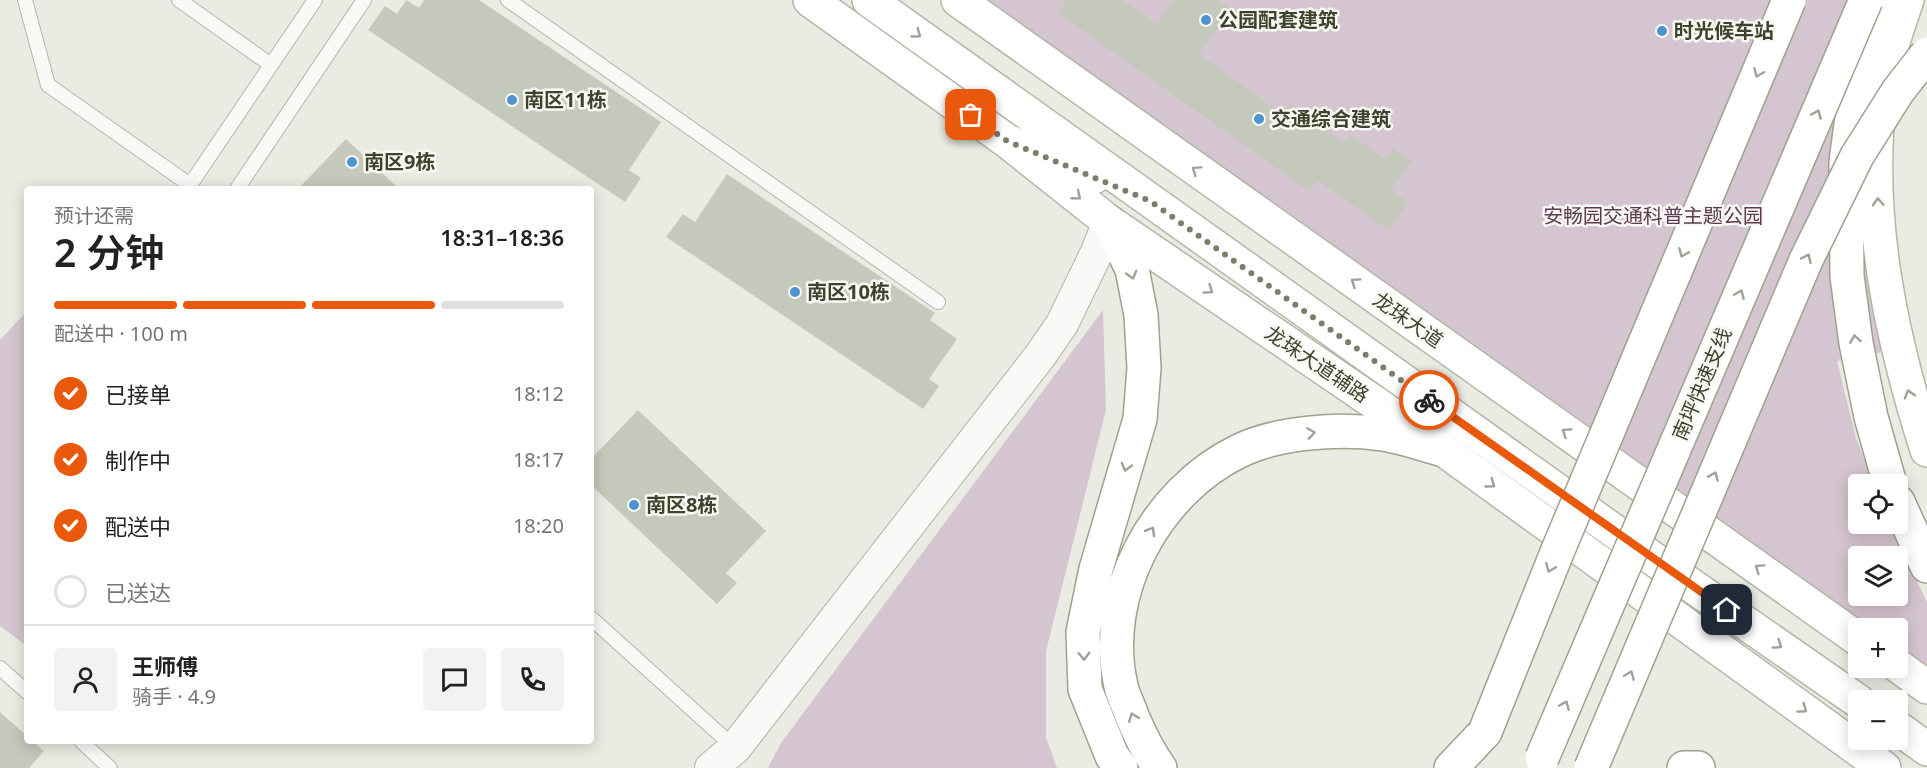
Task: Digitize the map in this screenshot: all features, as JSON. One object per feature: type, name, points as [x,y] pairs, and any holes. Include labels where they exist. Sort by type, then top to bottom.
[{"type":"main road","name":"龙珠大道辅路","points":[[810,0],[1007,141],[1108,222],[1444,450],[1884,768]]},
{"type":"main road","points":[[869,0],[1632,544],[1848,694]]},
{"type":"main road","name":"龙珠大道","points":[[958,0],[1848,632]]},
{"type":"main road","points":[[1471,768],[1558,549],[1789,0]]},
{"type":"main road","name":"南坪快速支线","points":[[1539,763],[1866,0]]},
{"type":"main road","points":[[1877,0],[1859,63],[1846,162],[1847,276],[1856,343],[1871,417],[1887,474]]},
{"type":"main road","points":[[1907,0],[1893,42],[1879,104],[1876,168],[1880,247],[1888,296],[1907,388],[1927,450]]},
{"type":"main road","points":[[1591,768],[1806,260],[1857,156],[1898,91],[1927,54]]},
{"type":"main road","points":[[1007,141],[1150,201]]},
{"type":"main road","points":[[1108,222],[1132,269],[1141,315],[1144,368],[1140,418],[1096,569],[1083,632],[1085,689],[1112,756],[1120,768]]},
{"type":"main road","points":[[1160,768],[1142,739],[1121,687],[1117,648],[1121,602],[1129,573],[1156,522],[1209,468],[1240,451],[1284,437],[1333,430],[1383,434],[1444,450]]},
{"type":"main road","points":[[1908,524],[1927,566]]},
{"type":"main road","points":[[1908,673],[1927,687]]},
{"type":"main road","points":[[1451,768],[1485,732]]},
{"type":"main road","points":[[1908,735],[1927,749]]},
{"type":"main road","points":[[1684,768],[1698,768]]},
{"type":"street","points":[[711,768],[731,758],[1040,356],[1062,324],[1096,254],[1108,222]]},
{"type":"lane","points":[[25,0],[48,85],[190,185],[315,0]]},
{"type":"lane","points":[[179,0],[271,65]]},
{"type":"lane","points":[[239,186],[364,0]]},
{"type":"lane","points":[[508,0],[938,302]]},
{"type":"lane","points":[[594,621],[731,758]]},
{"type":"lane","points":[[0,668],[24,689]]},
{"type":"lane","points":[[84,744],[110,768]]},
{"type":"green space","name":"安畅园交通科普主题公园","points":[[983,0],[1897,0],[1868,261],[1882,352],[1837,361],[1856,438],[1870,474],[1848,474],[1848,534],[1895,534],[1900,546],[1848,546],[1848,606],[1908,606],[1908,562],[1927,602],[1927,676],[1908,662],[1908,618],[1848,619]]},
{"type":"green space","points":[[1103,310],[1106,410],[1046,651],[1046,737],[1057,768],[768,768],[781,743]]},
{"type":"green space","points":[[24,314],[24,644],[0,626],[0,340]]},
{"type":"building","name":"南区11栋","points":[[406,0],[419,8],[424,0],[479,0],[661,122],[629,170],[641,178],[625,202],[368,30],[385,6],[397,14]]},
{"type":"building","name":"交通综合建筑","points":[[1067,0],[1122,0],[1157,24],[1174,0],[1218,0],[1231,9],[1199,54],[1282,114],[1289,104],[1344,143],[1350,134],[1385,159],[1393,148],[1412,161],[1391,190],[1408,202],[1388,230],[1317,180],[1309,191],[1058,13]]},
{"type":"building","name":"南区9栋","points":[[346,139],[396,186],[301,186]]},
{"type":"building","name":"南区10栋","points":[[727,174],[935,313],[930,320],[957,339],[929,379],[939,386],[923,409],[666,237],[683,214],[695,222]]},
{"type":"building","name":"南区8栋","points":[[638,410],[766,531],[726,573],[737,583],[717,604],[594,488],[594,456]]},
{"type":"building","points":[[0,712],[24,733],[24,744],[36,744],[44,751],[29,768],[0,768]]},
{"type":"way so far","points":[[971,115],[1007,141],[1150,201],[1429,400]]},
{"type":"place","name":"公园配套建筑","points":[[1206,20]]},
{"type":"place","name":"时光候车站","points":[[1662,31]]},
{"type":"place","name":"南区11栋","points":[[512,100]]},
{"type":"place","name":"交通综合建筑","points":[[1259,119]]},
{"type":"place","name":"南区9栋","points":[[352,162]]},
{"type":"place","name":"南区10栋","points":[[795,292]]},
{"type":"place","name":"南区8栋","points":[[634,505]]},
{"type":"route","points":[[1429,400],[1727,610]]}]
